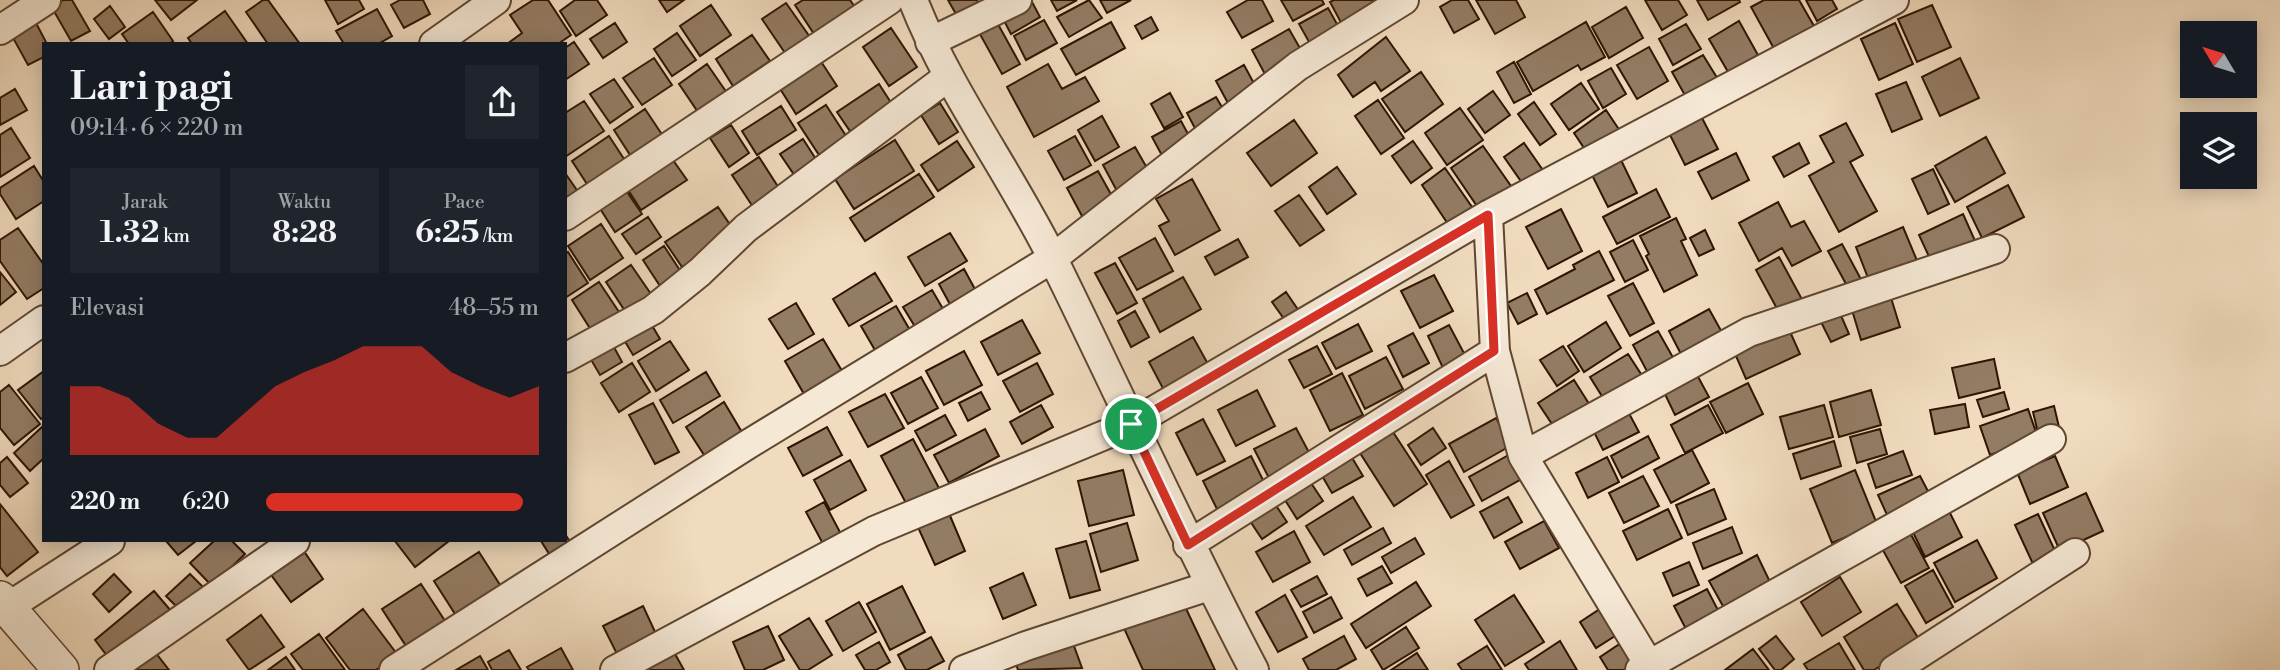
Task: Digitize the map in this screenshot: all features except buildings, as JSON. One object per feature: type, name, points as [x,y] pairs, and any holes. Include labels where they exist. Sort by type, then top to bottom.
[{"type":"street","points":[[0,30],[46,0]]},
{"type":"street","points":[[437,42],[496,0]]},
{"type":"street","points":[[567,215],[889,0]]},
{"type":"street","points":[[913,0],[930,42],[1053,258],[1188,545],[1254,670]]},
{"type":"street","points":[[930,42],[1017,0]]},
{"type":"street","points":[[394,670],[747,444],[1053,258],[1298,66],[1404,0]]},
{"type":"street","points":[[615,670],[874,531],[1131,424],[1488,215],[1894,0]]},
{"type":"street","points":[[567,357],[653,310],[700,272],[746,228],[949,76]]},
{"type":"street","points":[[1488,215],[1494,351],[1523,456],[1644,667],[2051,439]]},
{"type":"street","points":[[1523,456],[1749,332],[1995,249]]},
{"type":"street","points":[[0,351],[42,321]]},
{"type":"street","points":[[1188,545],[1494,351]]},
{"type":"street","points":[[61,670],[4,603],[108,542]]},
{"type":"street","points":[[108,670],[294,542]]},
{"type":"street","points":[[1894,670],[2075,553]]},
{"type":"street","points":[[964,670],[1026,646],[1209,586]]},
{"type":"route","points":[[1488,215],[1494,351],[1188,545],[1131,424],[1488,215]]}]
